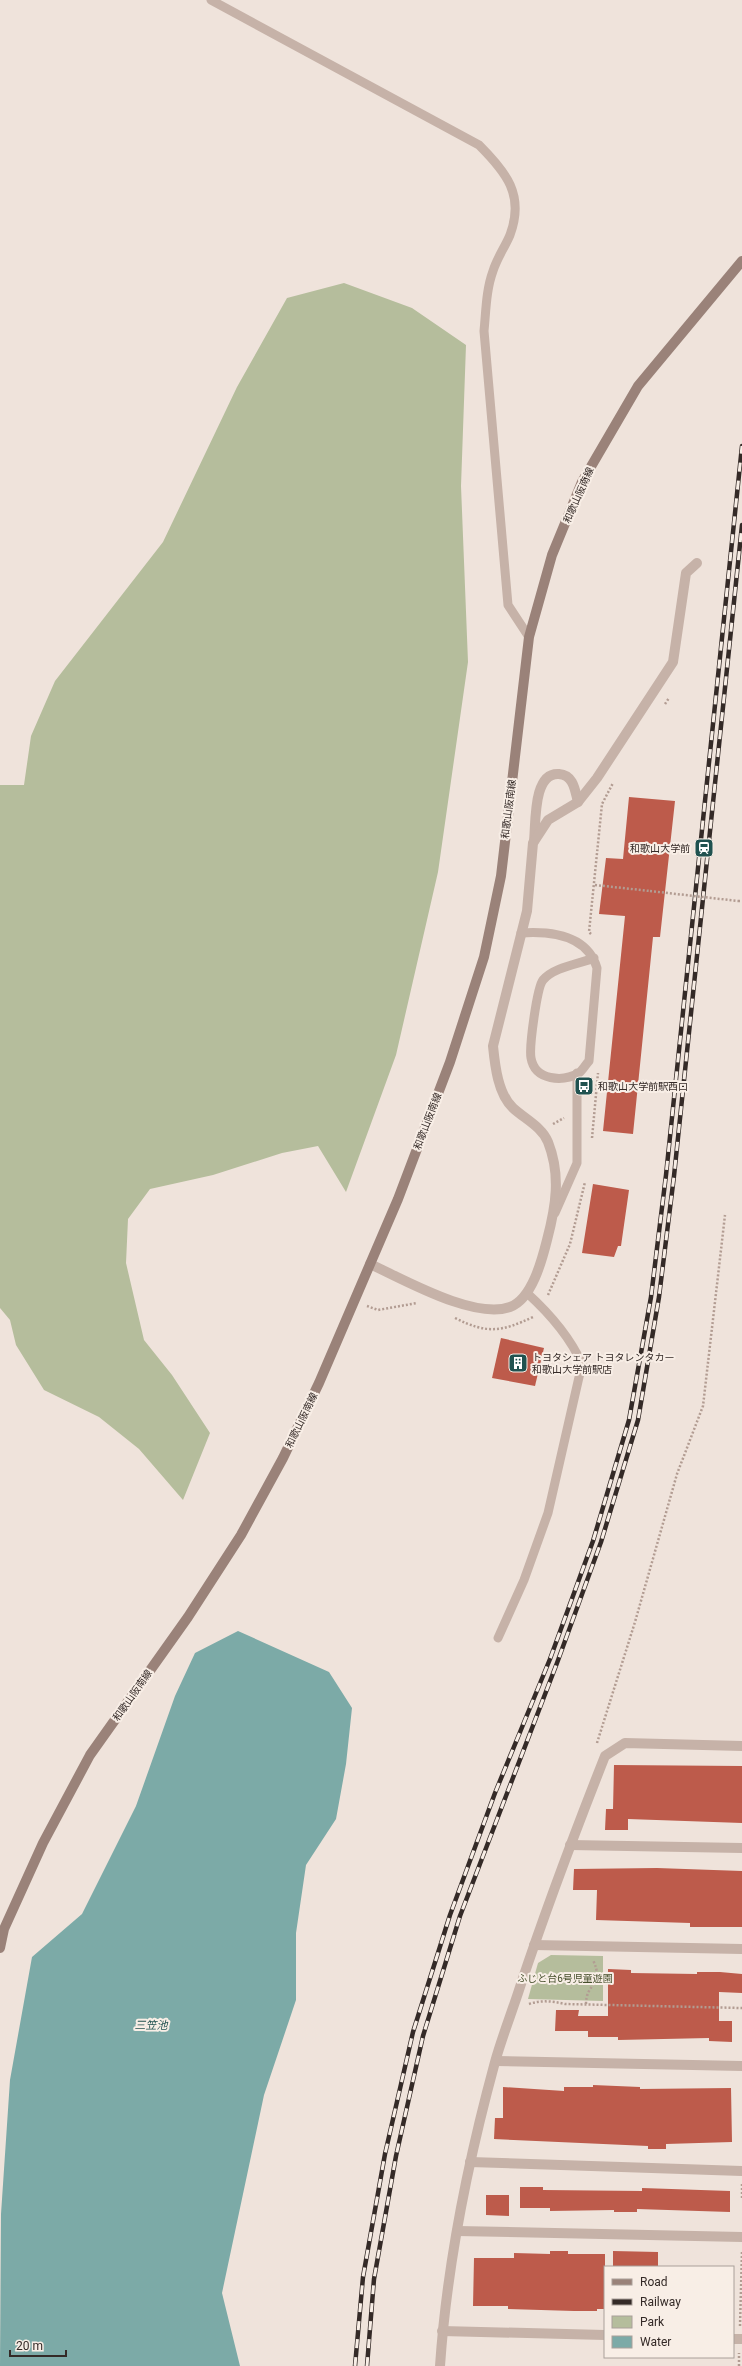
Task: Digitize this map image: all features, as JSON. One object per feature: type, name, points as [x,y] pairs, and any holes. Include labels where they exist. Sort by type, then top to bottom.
[{"type":"main road","name":"和歌山阪南線","points":[[0,1948],[4,1929],[43,1843],[90,1755],[188,1617],[241,1535],[283,1458],[318,1383],[398,1199],[447,1069],[484,957],[500,876],[529,637],[552,555],[582,482],[606,438],[638,386],[742,261]]},
{"type":"street","points":[[534,843],[548,820],[578,802],[616,750],[673,662],[686,573],[697,563]]},
{"type":"street","points":[[370,1264],[451,1301],[488,1310],[511,1307],[527,1293],[545,1249],[554,1216],[557,1183],[554,1160],[547,1140],[540,1130],[512,1107],[501,1088],[493,1046],[527,911],[539,791],[546,777],[552,774],[568,776],[573,783],[578,802]]},
{"type":"street","points":[[440,2366],[442,2331],[457,2231],[470,2162],[496,2061],[534,1945],[570,1845],[605,1756],[624,1743],[742,1746]]},
{"type":"street","points":[[570,1845],[742,1848]]},
{"type":"street","points":[[534,1945],[742,1949]]},
{"type":"street","points":[[496,2061],[742,2066]]},
{"type":"street","points":[[470,2162],[742,2171]]},
{"type":"street","points":[[457,2231],[742,2237]]},
{"type":"street","points":[[442,2331],[604,2335]]},
{"type":"lane","points":[[211,0],[479,145],[500,166],[512,186],[516,209],[510,234],[493,271],[487,298],[484,331],[508,605],[529,637]]},
{"type":"lane","points":[[521,933],[544,931],[565,936],[585,947],[594,958],[597,968],[589,1061],[577,1073],[562,1079],[548,1078],[536,1069],[531,1058],[537,991],[543,980],[554,972],[594,958]]},
{"type":"lane","points":[[554,1216],[577,1163],[577,1073]]},
{"type":"lane","points":[[498,1638],[524,1580],[548,1513],[582,1364],[575,1348],[542,1307],[527,1293]]},
{"type":"path","points":[[595,885],[742,901]]},
{"type":"path","points":[[540,1130],[578,1111]]},
{"type":"path","points":[[596,1745],[635,1622],[676,1474],[704,1406],[725,1215]]},
{"type":"path","points":[[586,2004],[588,1992],[597,1980],[598,1966],[593,1962],[594,1956]]},
{"type":"path","points":[[514,2004],[529,2004],[537,2001],[586,2004],[742,2008]]},
{"type":"path","points":[[739,2366],[738,2339],[742,2250]]},
{"type":"green space","points":[[344,283],[412,308],[466,345],[461,486],[468,662],[438,872],[396,1055],[346,1192],[318,1146],[282,1153],[213,1175],[150,1189],[128,1219],[126,1263],[144,1340],[172,1375],[210,1433],[183,1500],[139,1449],[99,1417],[44,1390],[16,1345],[10,1320],[0,1308],[0,785],[24,785],[31,736],[55,681],[163,542],[237,387],[287,298]]},
{"type":"green space","name":"ふじと台6号児童遊園","points":[[551,1955],[603,1956],[603,2001],[528,1999],[538,1963]]},
{"type":"water","name":"三笠池","points":[[238,1631],[329,1672],[352,1708],[346,1764],[336,1819],[306,1865],[296,1933],[296,2000],[264,2095],[222,2293],[240,2366],[0,2366],[1,2214],[10,2080],[32,1957],[82,1914],[136,1806],[175,1696],[195,1653]]},
{"type":"building","points":[[629,797],[675,801],[660,937],[653,937],[633,1134],[603,1131],[625,916],[599,914],[606,858],[623,859]]},
{"type":"building","points":[[593,1184],[629,1190],[621,1246],[618,1246],[614,1257],[582,1253]]},
{"type":"building","name":"トヨタシェア トヨタレンタカー 和歌山大学前駅店","points":[[501,1338],[544,1348],[535,1386],[492,1378]]},
{"type":"building","points":[[614,1765],[742,1766],[742,1823],[628,1819],[628,1830],[605,1830],[606,1809],[613,1809]]},
{"type":"building","points":[[657,1868],[742,1871],[742,1927],[690,1927],[690,1923],[596,1920],[597,1890],[573,1890],[574,1869]]},
{"type":"building","points":[[608,1969],[631,1970],[631,1973],[697,1974],[697,1972],[720,1972],[742,1974],[742,1993],[719,1992],[719,2021],[732,2021],[732,2042],[709,2041],[709,2038],[618,2040],[618,2037],[588,2037],[588,2031],[555,2031],[556,2010],[579,2010],[578,2016],[608,2016]]},
{"type":"building","points":[[593,2085],[640,2087],[640,2089],[731,2088],[732,2142],[666,2144],[666,2149],[648,2149],[648,2146],[494,2139],[495,2118],[503,2118],[503,2087],[564,2091],[564,2087],[593,2087]]},
{"type":"building","points":[[520,2187],[543,2187],[543,2190],[642,2191],[642,2188],[730,2191],[730,2212],[637,2209],[637,2212],[614,2212],[614,2210],[550,2211],[550,2208],[520,2208]]},
{"type":"building","points":[[486,2195],[509,2195],[509,2216],[486,2215]]},
{"type":"building","points":[[550,2251],[568,2251],[568,2254],[605,2254],[604,2309],[597,2309],[597,2311],[574,2311],[508,2309],[508,2306],[473,2306],[474,2258],[514,2258],[514,2253],[550,2254]]},
{"type":"building","points":[[613,2251],[658,2252],[658,2266],[613,2266]]},
{"type":"railway","points":[[355,2366],[363,2277],[385,2154],[413,2032],[450,1915],[495,1793],[550,1659],[593,1541],[629,1420],[651,1297],[666,1175],[742,446]]},
{"type":"railway","points":[[367,2366],[374,2279],[396,2156],[423,2036],[460,1916],[557,1663],[601,1542],[638,1420],[659,1297],[674,1176],[742,525]]},
{"type":"place","name":"和歌山大学前","points":[[704,848]]},
{"type":"place","name":"和歌山大学前駅西口","points":[[584,1086]]},
{"type":"place","name":"トヨタシェア トヨタレンタカー 和歌山大学前駅店","points":[[518,1363]]}]
